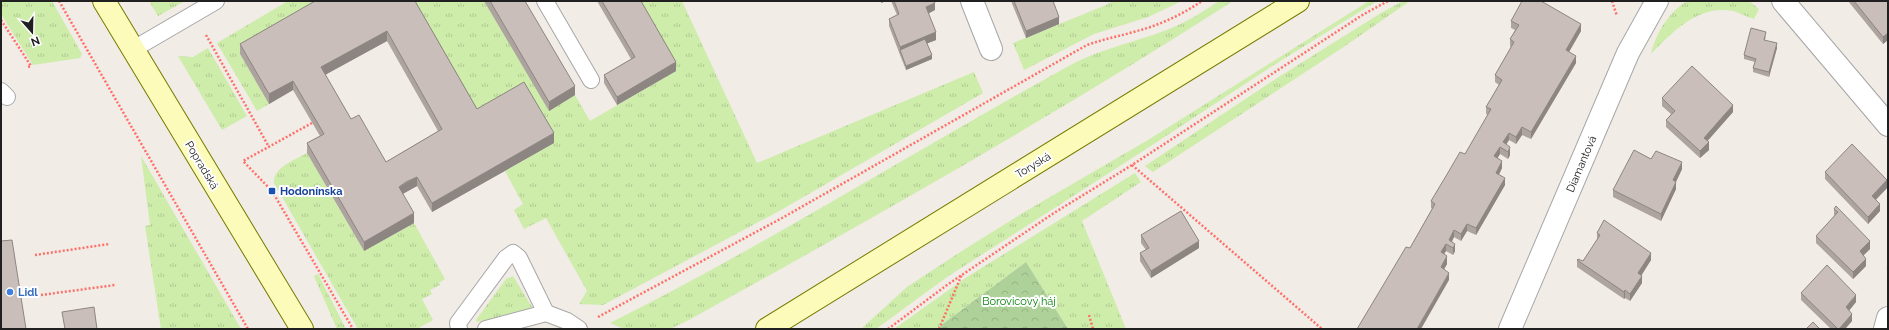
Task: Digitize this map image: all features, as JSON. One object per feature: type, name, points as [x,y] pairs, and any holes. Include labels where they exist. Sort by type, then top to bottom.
[{"type":"street","name":"Popradská","points":[[104,1],[132,50],[302,329]]},
{"type":"street","points":[[972,1],[991,49]]},
{"type":"street","name":"Toryská","points":[[767,329],[1298,1]]},
{"type":"street","name":"Diamantová","points":[[1510,329],[1625,60],[1657,1]]},
{"type":"street","points":[[1783,1],[1888,125]]},
{"type":"street","points":[[286,304],[288,329]]},
{"type":"street","points":[[1885,329],[1888,318]]},
{"type":"lane","points":[[132,50],[216,1]]},
{"type":"lane","points":[[545,1],[591,80]]},
{"type":"lane","points":[[459,329],[458,323],[506,258],[513,253],[519,258],[546,313]]},
{"type":"lane","points":[[486,329],[546,313],[568,321],[579,329]]},
{"type":"path","points":[[59,1],[248,329]]},
{"type":"path","points":[[579,329],[782,218],[1087,45],[1110,37],[1138,31],[1172,18],[1202,1]]},
{"type":"path","points":[[888,329],[962,274],[1054,213],[1132,165],[1364,14],[1388,1]]},
{"type":"path","points":[[194,14],[269,147]]},
{"type":"path","points":[[1,20],[30,66],[28,67]]},
{"type":"path","points":[[312,123],[243,160],[272,191],[353,329]]},
{"type":"path","points":[[1132,165],[1322,329]]},
{"type":"path","points":[[34,256],[109,244]]},
{"type":"path","points":[[939,329],[962,274]]},
{"type":"path","points":[[41,295],[116,285]]},
{"type":"path","points":[[1089,316],[1093,329]]},
{"type":"green space","points":[[1,1],[52,1],[82,54],[80,58],[33,65],[1,14]]},
{"type":"green space","points":[[149,1],[185,1],[158,16]]},
{"type":"green space","points":[[288,1],[331,1],[240,54],[269,104],[257,111],[217,43]]},
{"type":"green space","points":[[409,1],[484,1],[549,110],[575,95],[590,121],[676,71],[636,1],[682,1],[757,163],[974,72],[983,93],[781,210],[603,305],[579,304],[587,291],[546,218],[524,229],[514,210],[523,204],[505,171],[554,143],[477,119]]},
{"type":"green space","points":[[1113,1],[1182,1],[1148,17],[1094,34],[1024,70],[1013,43]]},
{"type":"green space","points":[[1219,1],[1233,1],[1099,85],[964,165],[689,320],[670,329],[624,329],[610,323],[726,262],[1080,60],[1174,27]]},
{"type":"green space","points":[[1369,1],[1377,1],[1277,63],[947,277],[876,329],[861,329],[907,287],[965,249],[1026,211],[1148,140]]},
{"type":"green space","points":[[1403,1],[1410,1],[1345,46],[1153,172],[1145,166],[1274,80],[1381,13]]},
{"type":"green space","points":[[1687,1],[1749,1],[1759,9],[1754,19],[1733,11],[1721,10],[1698,16],[1677,29],[1651,54],[1656,38],[1664,24],[1674,11]]},
{"type":"green space","points":[[208,48],[247,116],[222,130],[178,56],[193,57]]},
{"type":"green space","points":[[307,153],[364,251],[414,223],[445,279],[439,283],[440,285],[430,290],[432,294],[422,299],[433,320],[417,329],[358,329],[274,183],[275,177],[281,168]]},
{"type":"green space","points":[[141,156],[241,329],[161,329],[145,226],[150,225]]},
{"type":"green space","points":[[1135,173],[1141,182],[1082,221],[1126,329],[1068,329],[1026,262],[936,329],[894,329],[967,277]]},
{"type":"green space","name":"Borovicový háj","points":[[1026,262],[1068,329],[936,329]]},
{"type":"green space","points":[[318,274],[346,329],[337,329],[314,276]]},
{"type":"green space","points":[[513,276],[532,307],[532,310],[529,313],[477,322],[476,320],[506,279]]},
{"type":"building","points":[[315,1],[415,1],[477,109],[524,82],[554,133],[432,203],[417,177],[406,182],[399,187],[414,213],[364,242],[307,143],[324,134],[293,81],[269,94],[240,44]],"holes":[[[387,31],[442,129],[386,162],[359,115],[351,119],[321,67]]]},
{"type":"building","points":[[490,1],[525,1],[575,86],[549,102]]},
{"type":"building","points":[[602,1],[641,1],[676,62],[617,97],[604,75],[635,57]]},
{"type":"building","points":[[894,1],[934,1],[935,3],[926,7],[936,32],[900,47],[889,19],[899,14]]},
{"type":"building","points":[[1014,1],[1053,1],[1059,17],[1026,31]]},
{"type":"building","points":[[1522,1],[1541,1],[1581,24],[1566,50],[1576,56],[1531,132],[1522,127],[1516,137],[1509,133],[1503,142],[1510,147],[1508,152],[1500,147],[1494,156],[1502,161],[1496,173],[1505,178],[1476,228],[1467,224],[1461,234],[1454,230],[1449,240],[1455,244],[1453,248],[1446,244],[1441,252],[1447,256],[1441,267],[1449,273],[1417,329],[1357,329],[1406,247],[1410,248],[1435,204],[1431,201],[1460,152],[1465,154],[1491,109],[1486,107],[1502,80],[1495,75],[1514,42],[1510,39],[1519,25],[1511,21]]},
{"type":"building","points":[[1854,1],[1888,1],[1888,33],[1883,37]]},
{"type":"building","points":[[1751,28],[1766,32],[1764,40],[1777,43],[1769,72],[1753,68],[1756,59],[1744,55]]},
{"type":"building","points":[[925,39],[932,55],[906,66],[900,50]]},
{"type":"building","points":[[1692,66],[1733,105],[1704,138],[1709,142],[1700,151],[1666,120],[1675,111],[1662,98]]},
{"type":"building","points":[[1852,144],[1887,180],[1872,196],[1880,204],[1868,217],[1825,172]]},
{"type":"building","points":[[1634,150],[1651,159],[1656,151],[1682,162],[1673,180],[1676,182],[1661,214],[1613,190]]},
{"type":"building","points":[[1836,206],[1870,241],[1860,251],[1866,259],[1853,272],[1816,236],[1838,212],[1834,209]]},
{"type":"building","points":[[1181,211],[1199,241],[1151,271],[1140,253],[1149,248],[1141,235]]},
{"type":"building","points":[[1604,220],[1651,253],[1638,273],[1642,276],[1630,294],[1625,290],[1624,292],[1577,260],[1583,261],[1600,235],[1597,233]]},
{"type":"building","name":"Lidl","points":[[12,240],[26,329],[1,329],[1,241]]},
{"type":"building","points":[[1827,265],[1856,295],[1846,307],[1852,314],[1839,329],[1801,293]]},
{"type":"building","points":[[94,307],[97,329],[65,329],[62,312]]},
{"type":"building","points":[[1813,322],[1820,329],[1806,329]]},
{"type":"place","name":"Hodonínska","points":[[272,191]]},
{"type":"place","name":"Lidl","points":[[10,292]]}]
